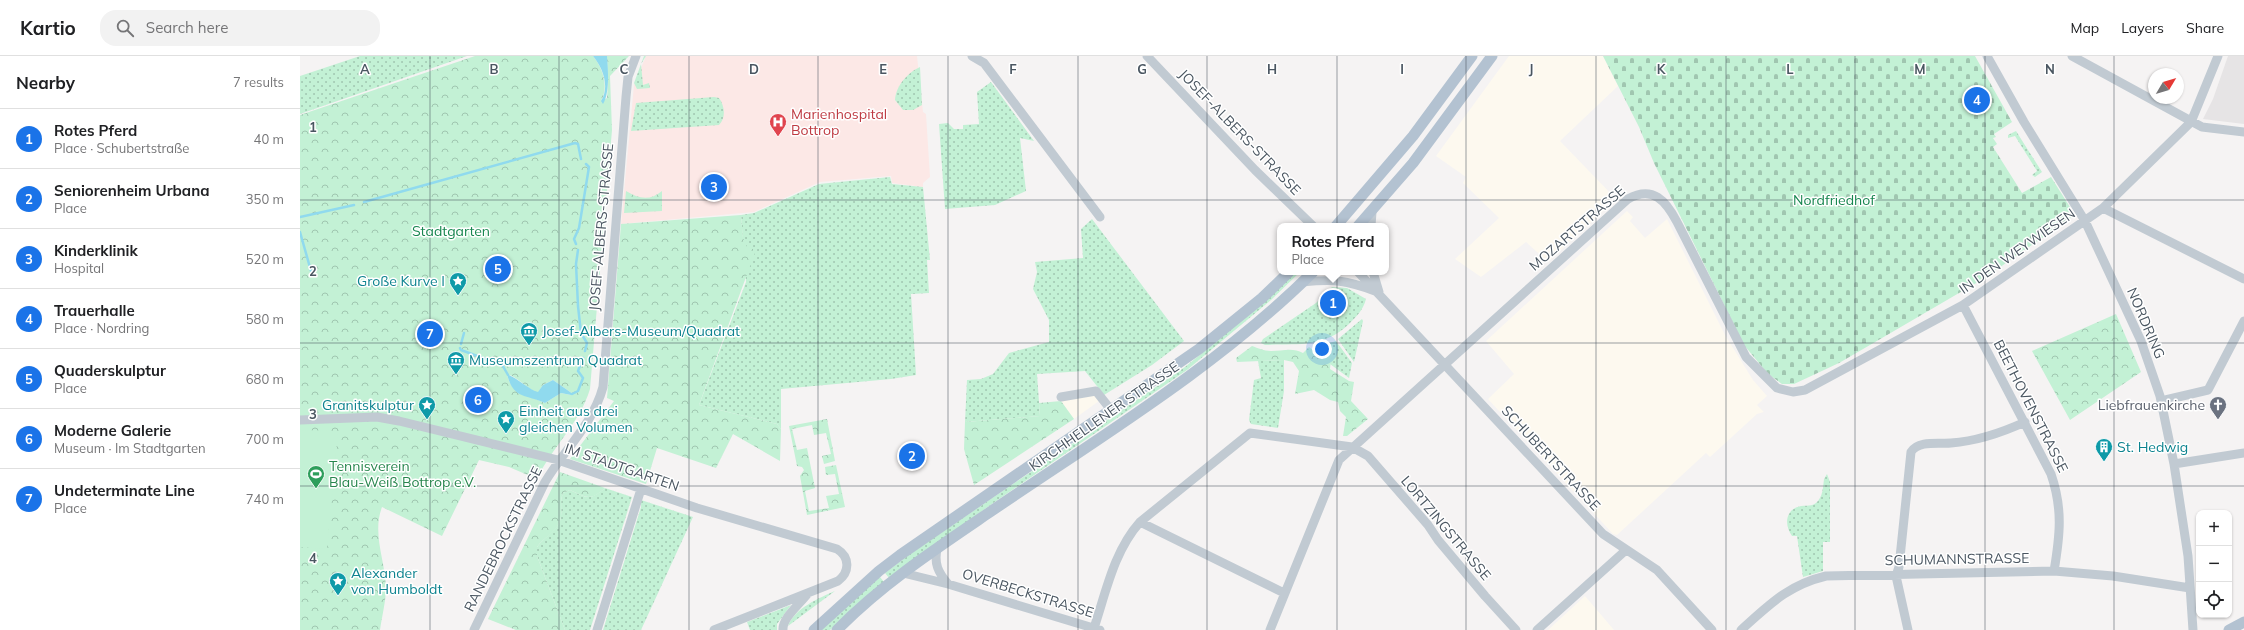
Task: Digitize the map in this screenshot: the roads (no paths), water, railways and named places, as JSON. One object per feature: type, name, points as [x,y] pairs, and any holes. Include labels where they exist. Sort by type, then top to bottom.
[{"type":"main road","points":[[1339,223],[1413,136],[1472,56]]},
{"type":"main road","points":[[1361,223],[1413,163],[1492,56]]},
{"type":"main road","name":"KIRCHHELLENER STRASSE","points":[[814,630],[879,571],[900,555],[1199,349],[1262,298],[1286,275]]},
{"type":"main road","name":"KIRCHHELLENER STRASSE","points":[[837,630],[903,573],[1178,383],[1238,339],[1310,275]]},
{"type":"main road","points":[[2229,630],[2244,622]]},
{"type":"street","name":"JOSEF-ALBERS-STRASSE","points":[[558,460],[589,420],[599,401],[603,387],[626,96],[628,77],[636,56]]},
{"type":"street","points":[[972,56],[984,63],[1100,217]]},
{"type":"street","name":"JOSEF-ALBERS-STRASSE","points":[[1147,56],[1255,170],[1310,223]]},
{"type":"street","name":"NORDRING","points":[[1988,56],[2024,122],[2085,221],[2141,341],[2160,401],[2174,464],[2188,556],[2193,630]]},
{"type":"street","points":[[2072,56],[2202,127],[2244,132]]},
{"type":"street","name":"IN DEN WEYWIESEN","points":[[1771,384],[1777,388],[1793,392],[1805,390],[1963,305],[2104,208],[2191,122],[2218,56]]},
{"type":"street","name":"MOZARTSTRASSE","points":[[1270,630],[1339,460],[1628,199],[1640,194],[1650,194],[1665,202],[1746,357],[1771,384]]},
{"type":"street","points":[[2104,208],[2244,280]]},
{"type":"street","points":[[1371,223],[1372,212]]},
{"type":"street","name":"SCHUBERTSTRASSE","points":[[1361,275],[1380,293],[1603,534],[1657,570],[1712,630]]},
{"type":"street","name":"SCHUBERTSTRASSE","points":[[1374,275],[1380,293]]},
{"type":"street","name":"SCHUBERTSTRASSE","points":[[1303,282],[1331,279],[1352,282],[1380,293]]},
{"type":"street","name":"BEETHOVENSTRASSE","points":[[1963,305],[2051,474],[2060,504],[2058,544],[2054,571]]},
{"type":"street","points":[[2160,401],[2208,390],[2244,322]]},
{"type":"street","name":"KIRCHHELLENER STRASSE","points":[[1061,398],[1096,392],[1111,410]]},
{"type":"street","name":"IM STADTGARTEN","points":[[300,420],[377,417],[558,460],[697,508],[837,549],[844,556],[847,565],[843,577],[808,593]]},
{"type":"street","points":[[1908,630],[1896,576],[1899,567],[1910,456],[1913,448],[1921,444],[1977,440],[1998,434],[2025,422]]},
{"type":"street","points":[[1097,629],[1120,550],[1128,535],[1140,522],[1250,433],[1352,447]]},
{"type":"street","name":"LORTZINGSTRASSE","points":[[1352,447],[1368,456],[1428,525],[1438,540],[1485,596],[1516,630]]},
{"type":"street","points":[[2174,464],[2244,453]]},
{"type":"street","name":"RANDEBROCKSTRASSE","points":[[474,630],[531,509],[558,460]]},
{"type":"street","points":[[597,630],[641,489]]},
{"type":"street","points":[[1140,522],[1284,593]]},
{"type":"street","name":"OVERBECKSTRASSE","points":[[937,549],[935,557],[938,573],[948,584]]},
{"type":"street","points":[[1537,630],[1626,550]]},
{"type":"street","name":"SCHUMANNSTRASSE","points":[[1741,630],[1776,598],[1802,583],[1826,576],[1848,574],[1896,576],[2054,571],[2113,576],[2190,588]]},
{"type":"street","name":"OVERBECKSTRASSE","points":[[903,573],[948,584],[1097,629]]},
{"type":"street","points":[[714,630],[808,593]]},
{"type":"street","points":[[783,630],[785,619],[797,608],[808,593]]},
{"type":"water","points":[[593,56],[607,56],[608,87],[603,104],[601,101],[605,90],[604,78],[600,66]]},
{"type":"water","points":[[507,374],[538,392],[543,385],[553,380],[573,394],[561,393],[545,403],[516,392]]},
{"type":"waterway","points":[[364,202],[575,143],[578,144],[581,159]]},
{"type":"waterway","points":[[576,244],[574,239],[579,228],[589,167],[586,164]]},
{"type":"waterway","points":[[300,217],[354,205]]},
{"type":"waterway","points":[[300,232],[311,271]]},
{"type":"waterway","points":[[578,250],[576,264],[578,306],[581,333],[587,343],[585,351]]},
{"type":"waterway","points":[[461,344],[464,333]]},
{"type":"waterway","points":[[460,348],[461,350],[488,360],[500,361],[508,375]]},
{"type":"waterway","points":[[572,394],[578,391],[583,378],[578,371],[583,358]]},
{"type":"place","name":"Trauerhalle","points":[[1977,100]]},
{"type":"place","name":"Marienhospital Bottrop","points":[[778,137]]},
{"type":"place","name":"Kinderklinik","points":[[714,187]]},
{"type":"place","name":"Quaderskulptur","points":[[498,269]]},
{"type":"place","name":"Große Kurve I","points":[[458,296]]},
{"type":"place","name":"Rotes Pferd","points":[[1333,303]]},
{"type":"place","name":"Undeterminate Line","points":[[430,334]]},
{"type":"place","name":"Josef-Albers-Museum/Quadrat","points":[[529,346]]},
{"type":"place","name":"Museumszentrum Quadrat","points":[[456,375]]},
{"type":"place","name":"Moderne Galerie","points":[[478,400]]},
{"type":"place","name":"Granitskulptur","points":[[427,420]]},
{"type":"place","name":"Liebfrauenkirche","points":[[2218,420]]},
{"type":"place","name":"Einheit aus drei gleichen Volumen","points":[[506,434]]},
{"type":"place","name":"Seniorenheim Urbana","points":[[912,456]]},
{"type":"place","name":"St. Hedwig","points":[[2104,462]]},
{"type":"place","name":"Tennisverein Blau-Weiß Bottrop e.V.","points":[[316,489]]},
{"type":"place","name":"Alexander von Humboldt","points":[[338,596]]},
{"type":"park label","name":"Nordfriedhof","points":[[1834,200]]},
{"type":"park label","name":"Stadtgarten","points":[[451,231]]}]
